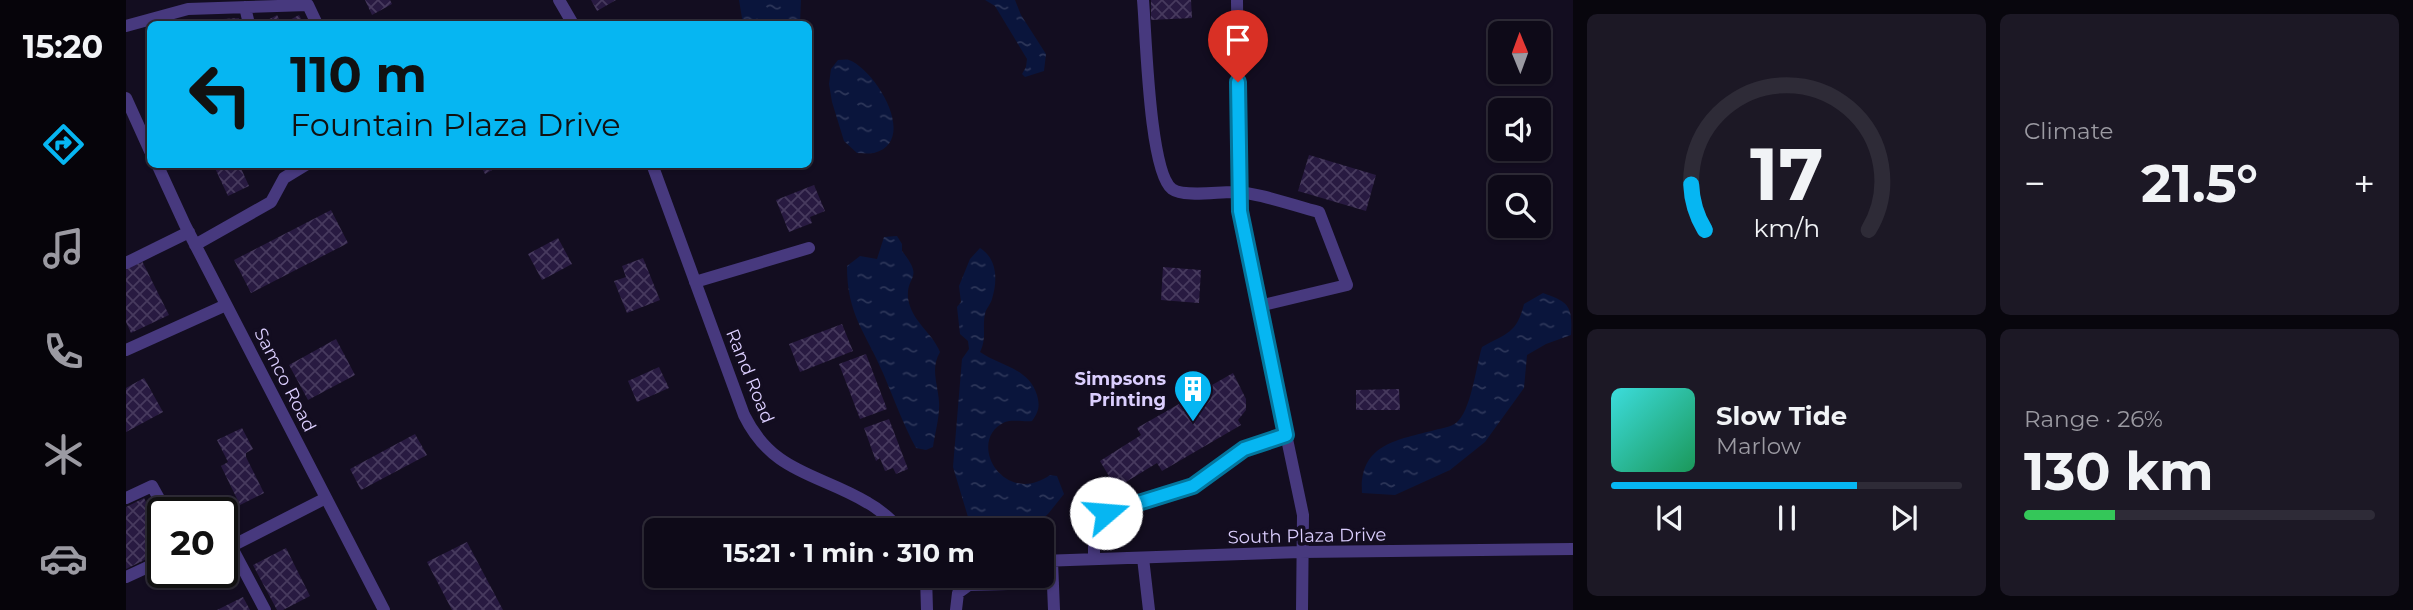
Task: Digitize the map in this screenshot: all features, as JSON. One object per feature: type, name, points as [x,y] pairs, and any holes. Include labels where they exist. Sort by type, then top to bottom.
[{"type":"street","points":[[559,0],[571,21]]},
{"type":"street","points":[[1143,0],[1151,110],[1162,172],[1171,188],[1181,193],[1239,192],[1320,212],[1347,285],[1259,306]]},
{"type":"street","points":[[1237,0],[1240,211],[1303,515],[1302,610]]},
{"type":"street","points":[[126,26],[188,9],[308,5],[316,21]]},
{"type":"street","points":[[245,7],[248,21]]},
{"type":"street","points":[[126,98],[147,144]]},
{"type":"street","name":"Samco Road","points":[[159,168],[195,245],[384,610]]},
{"type":"street","points":[[195,245],[271,202],[284,178],[300,168]]},
{"type":"street","name":"Rand Road","points":[[653,168],[752,432],[781,461],[799,472],[867,502],[889,518]]},
{"type":"street","points":[[126,262],[189,232]]},
{"type":"street","points":[[695,282],[809,248]]},
{"type":"street","points":[[126,350],[226,304]]},
{"type":"street","points":[[1094,559],[1094,543],[1106,513],[1193,486],[1244,449],[1286,435]]},
{"type":"street","points":[[126,498],[152,486],[158,497]]},
{"type":"street","points":[[238,543],[326,498]]},
{"type":"street","name":"South Plaza Drive","points":[[1054,561],[1301,552],[1573,549]]},
{"type":"street","points":[[1143,558],[1149,610]]},
{"type":"street","points":[[126,577],[147,567]]},
{"type":"street","points":[[238,567],[265,610]]},
{"type":"street","points":[[926,588],[927,610]]},
{"type":"street","points":[[956,610],[958,593],[965,588]]},
{"type":"street","points":[[1053,588],[1054,610]]},
{"type":"water","points":[[739,0],[801,0],[800,21],[742,21]]},
{"type":"water","points":[[985,0],[1015,0],[1021,15],[1046,54],[1044,71],[1025,77],[1022,74],[1027,59],[995,6]]},
{"type":"water","points":[[838,60],[849,60],[860,66],[871,77],[889,106],[893,135],[887,146],[874,153],[857,153],[844,141],[829,84],[831,69]]},
{"type":"water","points":[[897,236],[913,272],[908,290],[910,306],[940,352],[935,364],[938,419],[933,447],[926,450],[916,448],[907,430],[858,322],[848,283],[847,266],[860,256],[877,259],[884,237]]},
{"type":"water","points":[[980,248],[990,258],[995,270],[995,284],[985,314],[980,352],[1028,379],[1038,402],[1032,421],[1008,421],[994,431],[989,443],[989,455],[995,468],[1018,483],[1033,483],[1050,475],[1057,476],[1064,494],[1043,518],[968,518],[953,467],[962,359],[969,349],[968,341],[960,334],[957,307],[961,302],[959,286],[970,259]]},
{"type":"water","points":[[1543,293],[1567,306],[1571,317],[1571,335],[1546,344],[1527,355],[1524,388],[1485,442],[1450,470],[1395,495],[1362,493],[1367,464],[1383,447],[1394,441],[1456,423],[1466,409],[1482,347],[1510,331],[1518,321],[1524,304]]},
{"type":"building","points":[[365,0],[390,0],[392,4],[372,15]]},
{"type":"building","points":[[591,0],[616,0],[597,11]]},
{"type":"building","points":[[1151,0],[1191,0],[1192,18],[1151,20]]},
{"type":"building","points":[[277,15],[280,21],[266,21]]},
{"type":"building","points":[[299,15],[302,21],[288,21]]},
{"type":"building","points":[[239,18],[240,21],[207,21]]},
{"type":"building","points":[[1309,155],[1376,175],[1366,211],[1298,191]]},
{"type":"building","points":[[215,168],[241,168],[249,186],[228,196]]},
{"type":"building","points":[[482,168],[496,168],[485,174]]},
{"type":"building","points":[[814,185],[825,211],[810,217],[812,223],[789,232],[776,200]]},
{"type":"building","points":[[331,210],[348,243],[251,293],[234,260]]},
{"type":"building","points":[[558,238],[572,264],[542,280],[528,254]]},
{"type":"building","points":[[643,258],[660,300],[627,313],[614,281],[626,277],[622,266]]},
{"type":"building","points":[[142,261],[169,315],[131,333],[126,322],[126,268]]},
{"type":"building","points":[[1163,267],[1201,270],[1199,303],[1161,300]]},
{"type":"building","points":[[842,324],[853,351],[800,372],[789,344]]},
{"type":"building","points":[[336,339],[355,375],[308,400],[289,365]]},
{"type":"building","points":[[866,354],[887,409],[860,419],[839,364]]},
{"type":"building","points":[[659,367],[669,388],[637,402],[628,381]]},
{"type":"building","name":"Simpsons Printing","points":[[1233,373],[1246,399],[1246,410],[1238,420],[1241,425],[1162,471],[1157,463],[1116,488],[1100,461],[1141,435],[1137,428]]},
{"type":"building","points":[[144,378],[163,412],[126,432],[126,388]]},
{"type":"building","points":[[1399,389],[1400,410],[1356,410],[1356,390]]},
{"type":"building","points":[[889,419],[908,469],[896,474],[893,468],[885,471],[880,458],[876,461],[864,428]]},
{"type":"building","points":[[242,428],[253,449],[246,453],[246,457],[264,493],[240,505],[221,466],[228,462],[217,440]]},
{"type":"building","points":[[415,434],[427,455],[361,490],[350,469]]},
{"type":"building","points":[[144,498],[147,504],[147,559],[126,569],[126,507]]},
{"type":"building","points":[[467,542],[503,610],[452,610],[427,562]]},
{"type":"building","points":[[286,548],[310,596],[283,610],[277,610],[253,565]]},
{"type":"building","points":[[243,597],[250,610],[217,610]]},
{"type":"place","name":"Simpsons Printing","points":[[1193,423]]},
{"type":"route","points":[[1106,513],[1193,486],[1244,449],[1286,435],[1240,211],[1238,82]]}]
